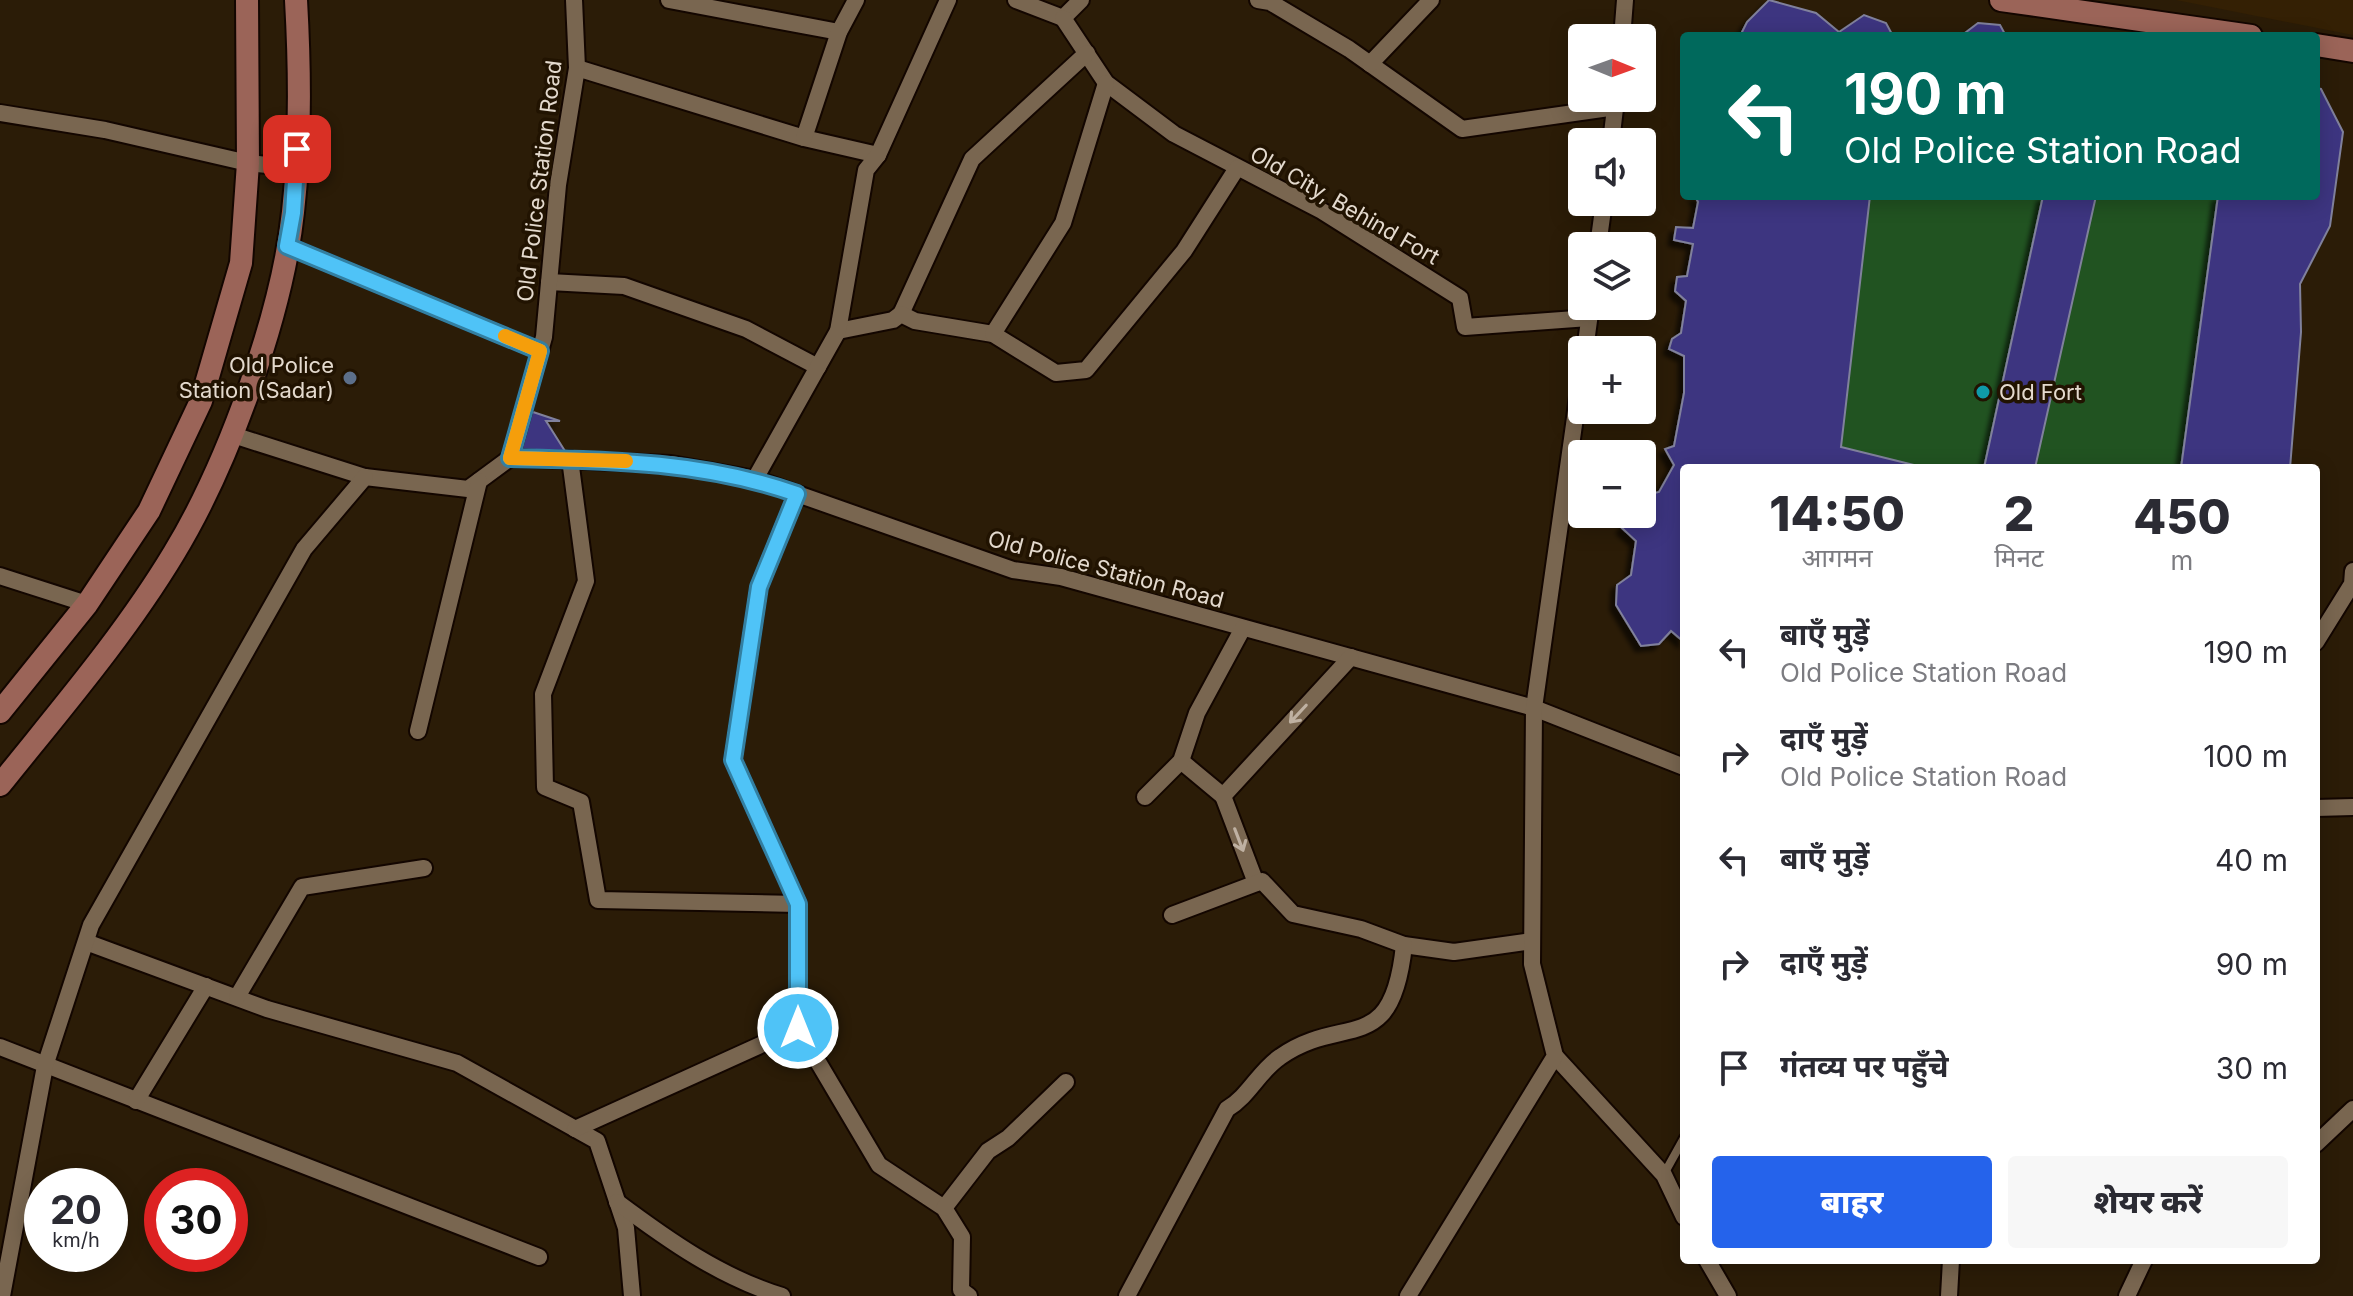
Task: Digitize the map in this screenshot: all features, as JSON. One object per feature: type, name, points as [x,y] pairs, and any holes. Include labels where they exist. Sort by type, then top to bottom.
[{"type":"main road","points":[[0,712],[87,604],[149,511],[201,401],[241,263],[248,163],[247,0]]},
{"type":"main road","points":[[0,785],[116,640],[175,552],[230,434],[276,301],[287,246],[296,168],[296,0]]},
{"type":"main road","points":[[2001,0],[2223,32]]},
{"type":"main road","points":[[2320,46],[2353,51]]},
{"type":"street","name":"Old Police Station Road","points":[[574,0],[577,68],[558,185],[540,351],[510,458],[671,464],[755,479],[1013,570],[1061,577],[1534,708],[1680,765]]},
{"type":"street","points":[[669,0],[839,32]]},
{"type":"street","points":[[804,138],[839,32],[856,0]]},
{"type":"street","points":[[755,479],[838,331],[866,170],[878,155],[948,0]]},
{"type":"street","points":[[1016,0],[1063,18],[1081,0]]},
{"type":"street","points":[[1258,0],[1270,2],[1370,64],[1462,129],[1568,111]]},
{"type":"street","points":[[1370,64],[1431,0]]},
{"type":"street","points":[[1623,24],[1625,0]]},
{"type":"street","name":"Old City, Behind Fort","points":[[1063,18],[1106,83],[1174,134],[1322,211],[1460,298],[1465,327],[1568,315]]},
{"type":"street","points":[[838,331],[893,320],[901,314],[972,159],[1087,53]]},
{"type":"street","points":[[577,68],[804,138],[878,155]]},
{"type":"street","points":[[993,334],[1063,223],[1106,83]]},
{"type":"street","points":[[0,113],[105,130],[248,163],[296,168]]},
{"type":"street","points":[[901,314],[915,321],[993,334],[1056,373],[1086,370],[1184,251],[1237,168]]},
{"type":"street","points":[[287,246],[540,351]]},
{"type":"street","points":[[549,282],[624,286],[746,329],[818,367]]},
{"type":"street","points":[[1574,424],[1534,708],[1532,964],[1555,1056],[1664,1175],[1680,1209]]},
{"type":"street","points":[[230,434],[365,477],[468,489],[510,458]]},
{"type":"street","points":[[570,459],[586,581],[543,694],[545,787],[581,802],[598,900],[798,904]]},
{"type":"street","points":[[2,1296],[45,1066],[91,925],[304,549],[365,477]]},
{"type":"street","points":[[418,731],[479,481]]},
{"type":"street","points":[[797,494],[759,587],[733,760],[798,904],[798,1028],[879,1165],[944,1208],[962,1237],[961,1290],[969,1296]]},
{"type":"street","points":[[2320,636],[2352,584],[2353,571]]},
{"type":"street","points":[[0,576],[87,604]]},
{"type":"street","points":[[1145,797],[1181,761],[1197,713],[1243,628]]},
{"type":"street","points":[[1223,796],[1351,657]]},
{"type":"street","points":[[1181,761],[1223,796],[1256,883]]},
{"type":"street","points":[[2320,808],[2353,807]]},
{"type":"street","points":[[237,997],[302,887],[424,868]]},
{"type":"street","points":[[1172,915],[1262,881],[1293,914],[1361,929],[1404,945],[1454,952],[1532,941]]},
{"type":"street","points":[[86,942],[237,997],[457,1063],[597,1141],[626,1228],[632,1296]]},
{"type":"street","points":[[1127,1296],[1227,1109],[1239,1102],[1279,1057],[1378,1020],[1400,982],[1404,945]]},
{"type":"street","points":[[136,1101],[206,986]]},
{"type":"street","points":[[575,1129],[798,1028]]},
{"type":"street","points":[[0,1047],[539,1257]]},
{"type":"street","points":[[1408,1296],[1555,1056]]},
{"type":"street","points":[[944,1208],[988,1151],[1008,1138],[1066,1082]]},
{"type":"street","points":[[2320,1140],[2353,1109]]},
{"type":"street","points":[[617,1202],[678,1248],[760,1289],[782,1296]]},
{"type":"street","points":[[1709,1264],[1728,1296]]},
{"type":"street","points":[[1949,1296],[1951,1264]]},
{"type":"street","points":[[2127,1296],[2142,1264]]},
{"type":"lane","points":[[1664,1175],[1680,1145]]},
{"type":"shaded area","points":[[2176,0],[2353,0],[2353,35]]},
{"type":"green space","points":[[1870,200],[2042,200],[1985,464],[1910,464],[1841,447]]},
{"type":"green space","points":[[2095,200],[2217,200],[2182,464],[2036,464]]},
{"type":"building","points":[[1769,0],[1816,13],[1839,32],[1742,32],[1747,22]]},
{"type":"building","points":[[1864,15],[1886,23],[1891,32],[1839,32]]},
{"type":"building","points":[[1978,23],[2000,25],[2004,32],[1966,32]]},
{"type":"building","points":[[2321,89],[2343,132],[2330,226],[2300,284],[2301,332],[2290,464],[2182,464],[2217,200],[2320,200]]},
{"type":"building","points":[[1697,200],[1870,200],[1841,447],[1910,464],[1680,464],[1680,639],[1671,631],[1659,644],[1641,646],[1616,605],[1617,585],[1631,575],[1636,541],[1622,528],[1656,528],[1656,493],[1674,465],[1665,449],[1674,446],[1684,393],[1684,356],[1669,349],[1672,339],[1681,333],[1686,301],[1675,291],[1677,277],[1687,276],[1693,244],[1674,240],[1676,227],[1693,228]]},
{"type":"building","points":[[2042,200],[2095,200],[2036,464],[1985,464]]},
{"type":"building","points":[[524,409],[560,421],[546,421],[570,459],[520,458]]},
{"type":"slow traffic","points":[[505,336],[540,351],[510,458],[626,461]]},
{"type":"place","name":"Old Police Station (Sadar)","points":[[350,378]]},
{"type":"place","name":"Old Fort","points":[[1983,392]]},
{"type":"route","points":[[297,149],[293,213],[287,246],[540,351],[510,458],[671,464],[755,479],[797,494],[759,587],[733,760],[798,904],[798,1028]]}]
